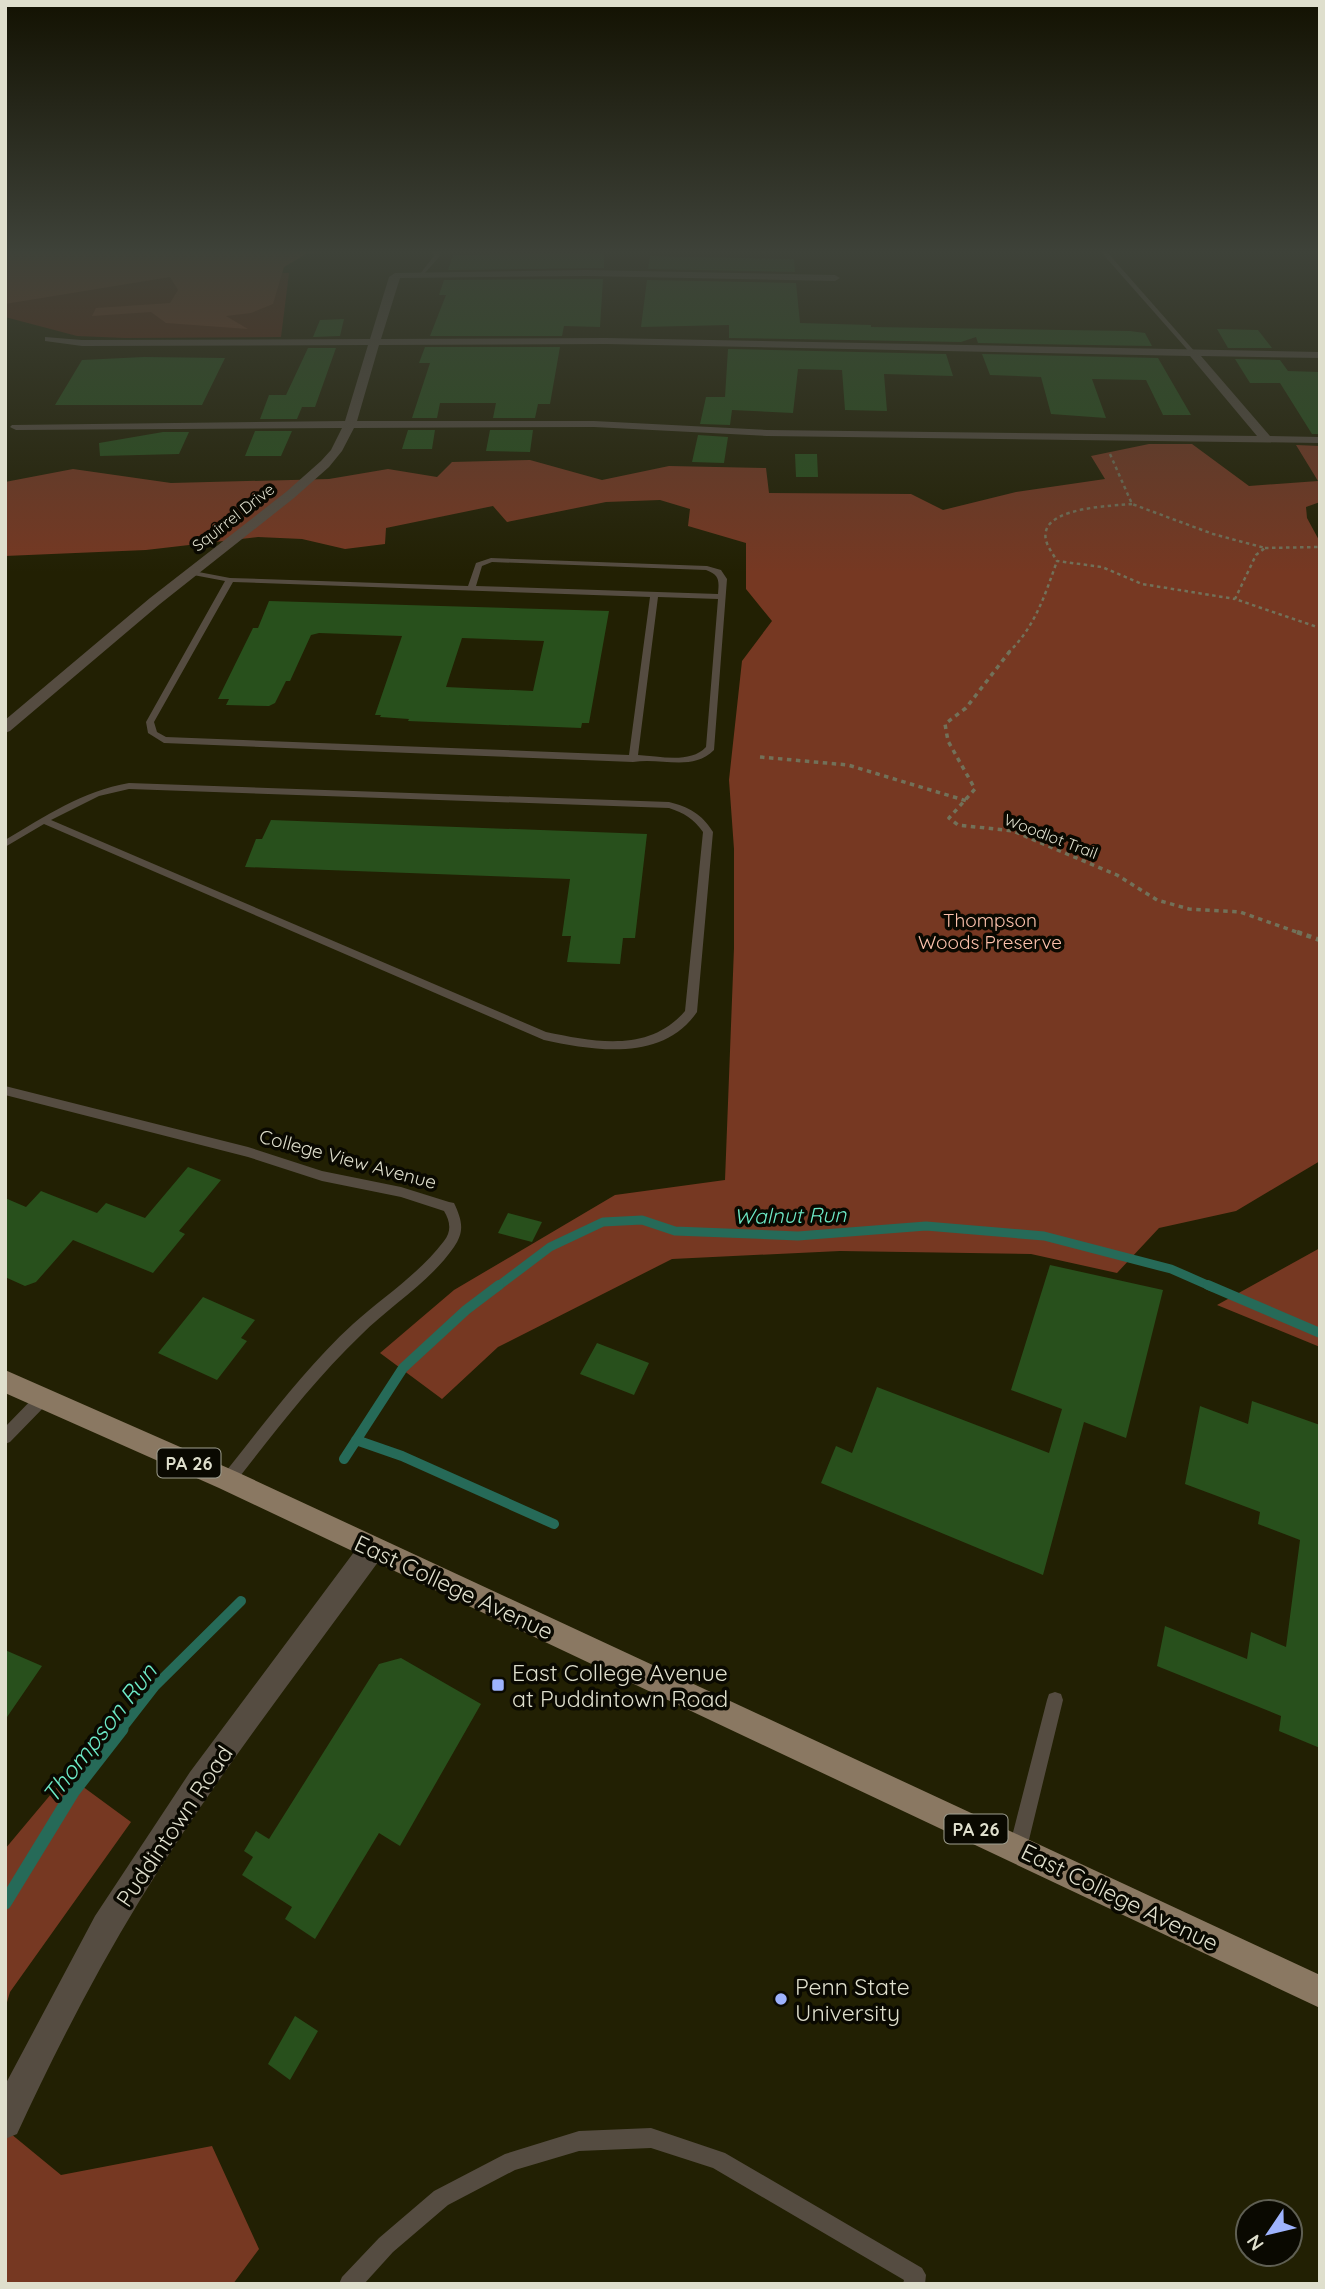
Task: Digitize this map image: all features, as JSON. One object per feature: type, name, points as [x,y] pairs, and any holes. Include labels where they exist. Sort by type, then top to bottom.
[{"type":"main road","name":"East College Avenue","points":[[5,1381],[228,1480],[1018,1848],[1320,1992]]},
{"type":"street","name":"Squirrel Drive","points":[[5,728],[325,464],[336,451],[350,424],[369,359]]},
{"type":"street","points":[[1198,359],[1266,439]]},
{"type":"street","points":[[16,427],[554,424],[766,433],[1320,440]]},
{"type":"street","name":"Puddintown Road","points":[[5,2122],[56,2014],[176,1817],[372,1549]]},
{"type":"lane","points":[[230,580],[150,722],[153,733],[164,740],[688,760],[703,756],[711,748],[723,579],[718,572],[707,568],[491,560],[479,565],[472,587]]},
{"type":"lane","points":[[191,572],[230,580],[722,597]]},
{"type":"lane","points":[[633,759],[654,594]]},
{"type":"lane","points":[[5,844],[45,821],[94,793],[128,786],[669,805],[688,810],[701,820],[708,832],[691,1012],[683,1026],[643,1045],[570,1041],[544,1036],[45,821]]},
{"type":"lane","name":"College View Avenue","points":[[5,1090],[248,1152],[323,1176],[401,1192],[449,1207],[455,1219],[456,1231],[449,1244],[416,1279],[358,1328],[318,1368],[228,1480]]},
{"type":"lane","points":[[5,1437],[43,1398]]},
{"type":"lane","points":[[1018,1848],[1055,1700]]},
{"type":"lane","points":[[349,2284],[386,2245],[441,2198],[512,2161],[579,2141],[651,2138],[718,2160],[915,2275],[914,2284]]},
{"type":"path","points":[[1097,437],[1108,451],[1132,504]]},
{"type":"path","points":[[1320,547],[1265,548],[1213,534],[1132,504],[1075,509],[1051,521],[1045,537],[1047,547],[1056,561],[1102,567],[1142,584],[1235,599],[1320,628]]},
{"type":"path","points":[[1235,599],[1256,555],[1265,548]]},
{"type":"path","name":"Woodlot Trail","points":[[1056,561],[1041,607],[1024,638],[1003,657],[966,708],[945,724],[948,741],[975,789],[949,818],[958,825],[1013,831],[1117,875],[1157,900],[1188,909],[1241,912],[1320,940]]},
{"type":"path","points":[[760,757],[848,765],[967,801]]},
{"type":"green space","name":"Thompson Woods Preserve","points":[[1149,444],[1192,444],[1249,486],[1318,481],[1296,445],[1320,446],[1320,502],[1306,507],[1307,518],[1320,542],[1320,1161],[1236,1211],[1159,1228],[1117,1273],[1031,1254],[840,1251],[672,1259],[498,1347],[442,1399],[380,1353],[454,1290],[615,1195],[725,1180],[734,948],[734,849],[729,780],[742,661],[772,621],[746,589],[746,543],[688,526],[690,509],[660,500],[606,502],[507,522],[493,506],[386,528],[385,544],[345,549],[302,539],[258,537],[146,550],[5,556],[5,482],[73,469],[171,483],[329,479],[388,469],[437,477],[452,462],[530,460],[602,480],[669,466],[766,468],[769,493],[911,494],[943,510],[1016,492],[1105,479],[1091,456]]},
{"type":"green space","points":[[1320,1248],[1320,1347],[1217,1305]]},
{"type":"green space","points":[[67,1775],[131,1822],[10,1992],[5,2009],[5,1849]]},
{"type":"green space","points":[[5,2129],[61,2175],[212,2146],[259,2249],[233,2284],[5,2284]]},
{"type":"building","points":[[225,359],[202,405],[55,405],[82,360]]},
{"type":"building","points":[[303,359],[332,359],[315,407],[302,407],[297,419],[260,419],[269,395],[286,395]]},
{"type":"building","points":[[421,359],[558,359],[550,404],[538,404],[535,418],[493,418],[496,403],[440,403],[437,418],[412,418],[430,363],[419,363]]},
{"type":"building","points":[[727,359],[948,359],[953,376],[884,374],[887,411],[845,410],[842,370],[798,369],[793,413],[732,410],[730,425],[700,424],[706,397],[725,397]]},
{"type":"building","points":[[984,359],[1158,359],[1191,415],[1163,415],[1146,380],[1092,379],[1106,418],[1051,414],[1041,377],[990,375]]},
{"type":"building","points":[[1235,359],[1280,360],[1288,371],[1320,372],[1320,434],[1312,434],[1280,383],[1250,383]]},
{"type":"building","points":[[408,430],[435,430],[432,449],[402,449]]},
{"type":"building","points":[[490,430],[533,430],[530,452],[486,451]]},
{"type":"building","points":[[255,431],[292,431],[281,456],[245,456]]},
{"type":"building","points":[[163,432],[189,432],[179,454],[100,456],[99,443]]},
{"type":"building","points":[[698,435],[728,437],[724,463],[692,462]]},
{"type":"building","points":[[795,454],[817,454],[818,477],[796,477]]},
{"type":"building","points":[[269,601],[609,611],[589,723],[582,723],[581,728],[408,721],[409,719],[375,715],[402,636],[311,635],[290,681],[286,681],[275,703],[269,706],[226,705],[229,699],[218,699],[253,628],[258,628]],"holes":[[[462,638],[544,641],[533,691],[446,687]]]},
{"type":"building","points":[[271,820],[647,834],[635,938],[623,938],[620,964],[567,962],[571,936],[562,936],[570,879],[245,867],[256,839],[262,839]]},
{"type":"building","points":[[188,1167],[221,1180],[179,1231],[185,1234],[153,1273],[73,1240],[36,1282],[25,1286],[5,1277],[5,1198],[26,1207],[41,1191],[97,1213],[106,1203],[145,1218]]},
{"type":"building","points":[[508,1213],[542,1222],[532,1242],[498,1233]]},
{"type":"building","points":[[1050,1265],[1163,1290],[1126,1438],[1084,1422],[1043,1575],[821,1483],[836,1446],[852,1453],[877,1387],[1049,1453],[1062,1409],[1011,1390]]},
{"type":"building","points":[[203,1297],[255,1320],[241,1338],[247,1341],[217,1380],[158,1353]]},
{"type":"building","points":[[597,1343],[649,1363],[634,1395],[580,1374]]},
{"type":"building","points":[[1252,1401],[1320,1425],[1320,1748],[1279,1731],[1281,1716],[1157,1666],[1165,1626],[1247,1659],[1251,1632],[1286,1647],[1300,1540],[1258,1524],[1260,1512],[1185,1484],[1200,1406],[1248,1424]]},
{"type":"building","points":[[5,1650],[42,1666],[5,1720]]},
{"type":"building","points":[[401,1658],[481,1704],[400,1846],[379,1833],[315,1939],[285,1919],[292,1907],[242,1875],[253,1857],[244,1851],[256,1831],[269,1839],[379,1664]]},
{"type":"building","points":[[295,2016],[318,2031],[290,2080],[268,2064]]},
{"type":"waterway","name":"Walnut Run","points":[[497,1287],[550,1247],[603,1222],[642,1220],[675,1231],[798,1236],[926,1226],[1044,1236],[1171,1269],[1212,1287]]},
{"type":"waterway","name":"Walnut Run","points":[[356,1440],[403,1368],[466,1310],[499,1285]]},
{"type":"waterway","name":"Walnut Run","points":[[1208,1285],[1320,1333]]},
{"type":"waterway","name":"Walnut Run","points":[[344,1459],[356,1440]]},
{"type":"waterway","points":[[356,1440],[402,1456],[554,1524]]},
{"type":"waterway","name":"Thompson Run","points":[[120,1731],[155,1686],[241,1601]]},
{"type":"waterway","name":"Thompson Run","points":[[5,1903],[73,1792],[122,1729]]},
{"type":"place","name":"East College Avenue at Puddintown Road","points":[[498,1685]]},
{"type":"place","name":"Penn State University","points":[[781,1999]]}]
